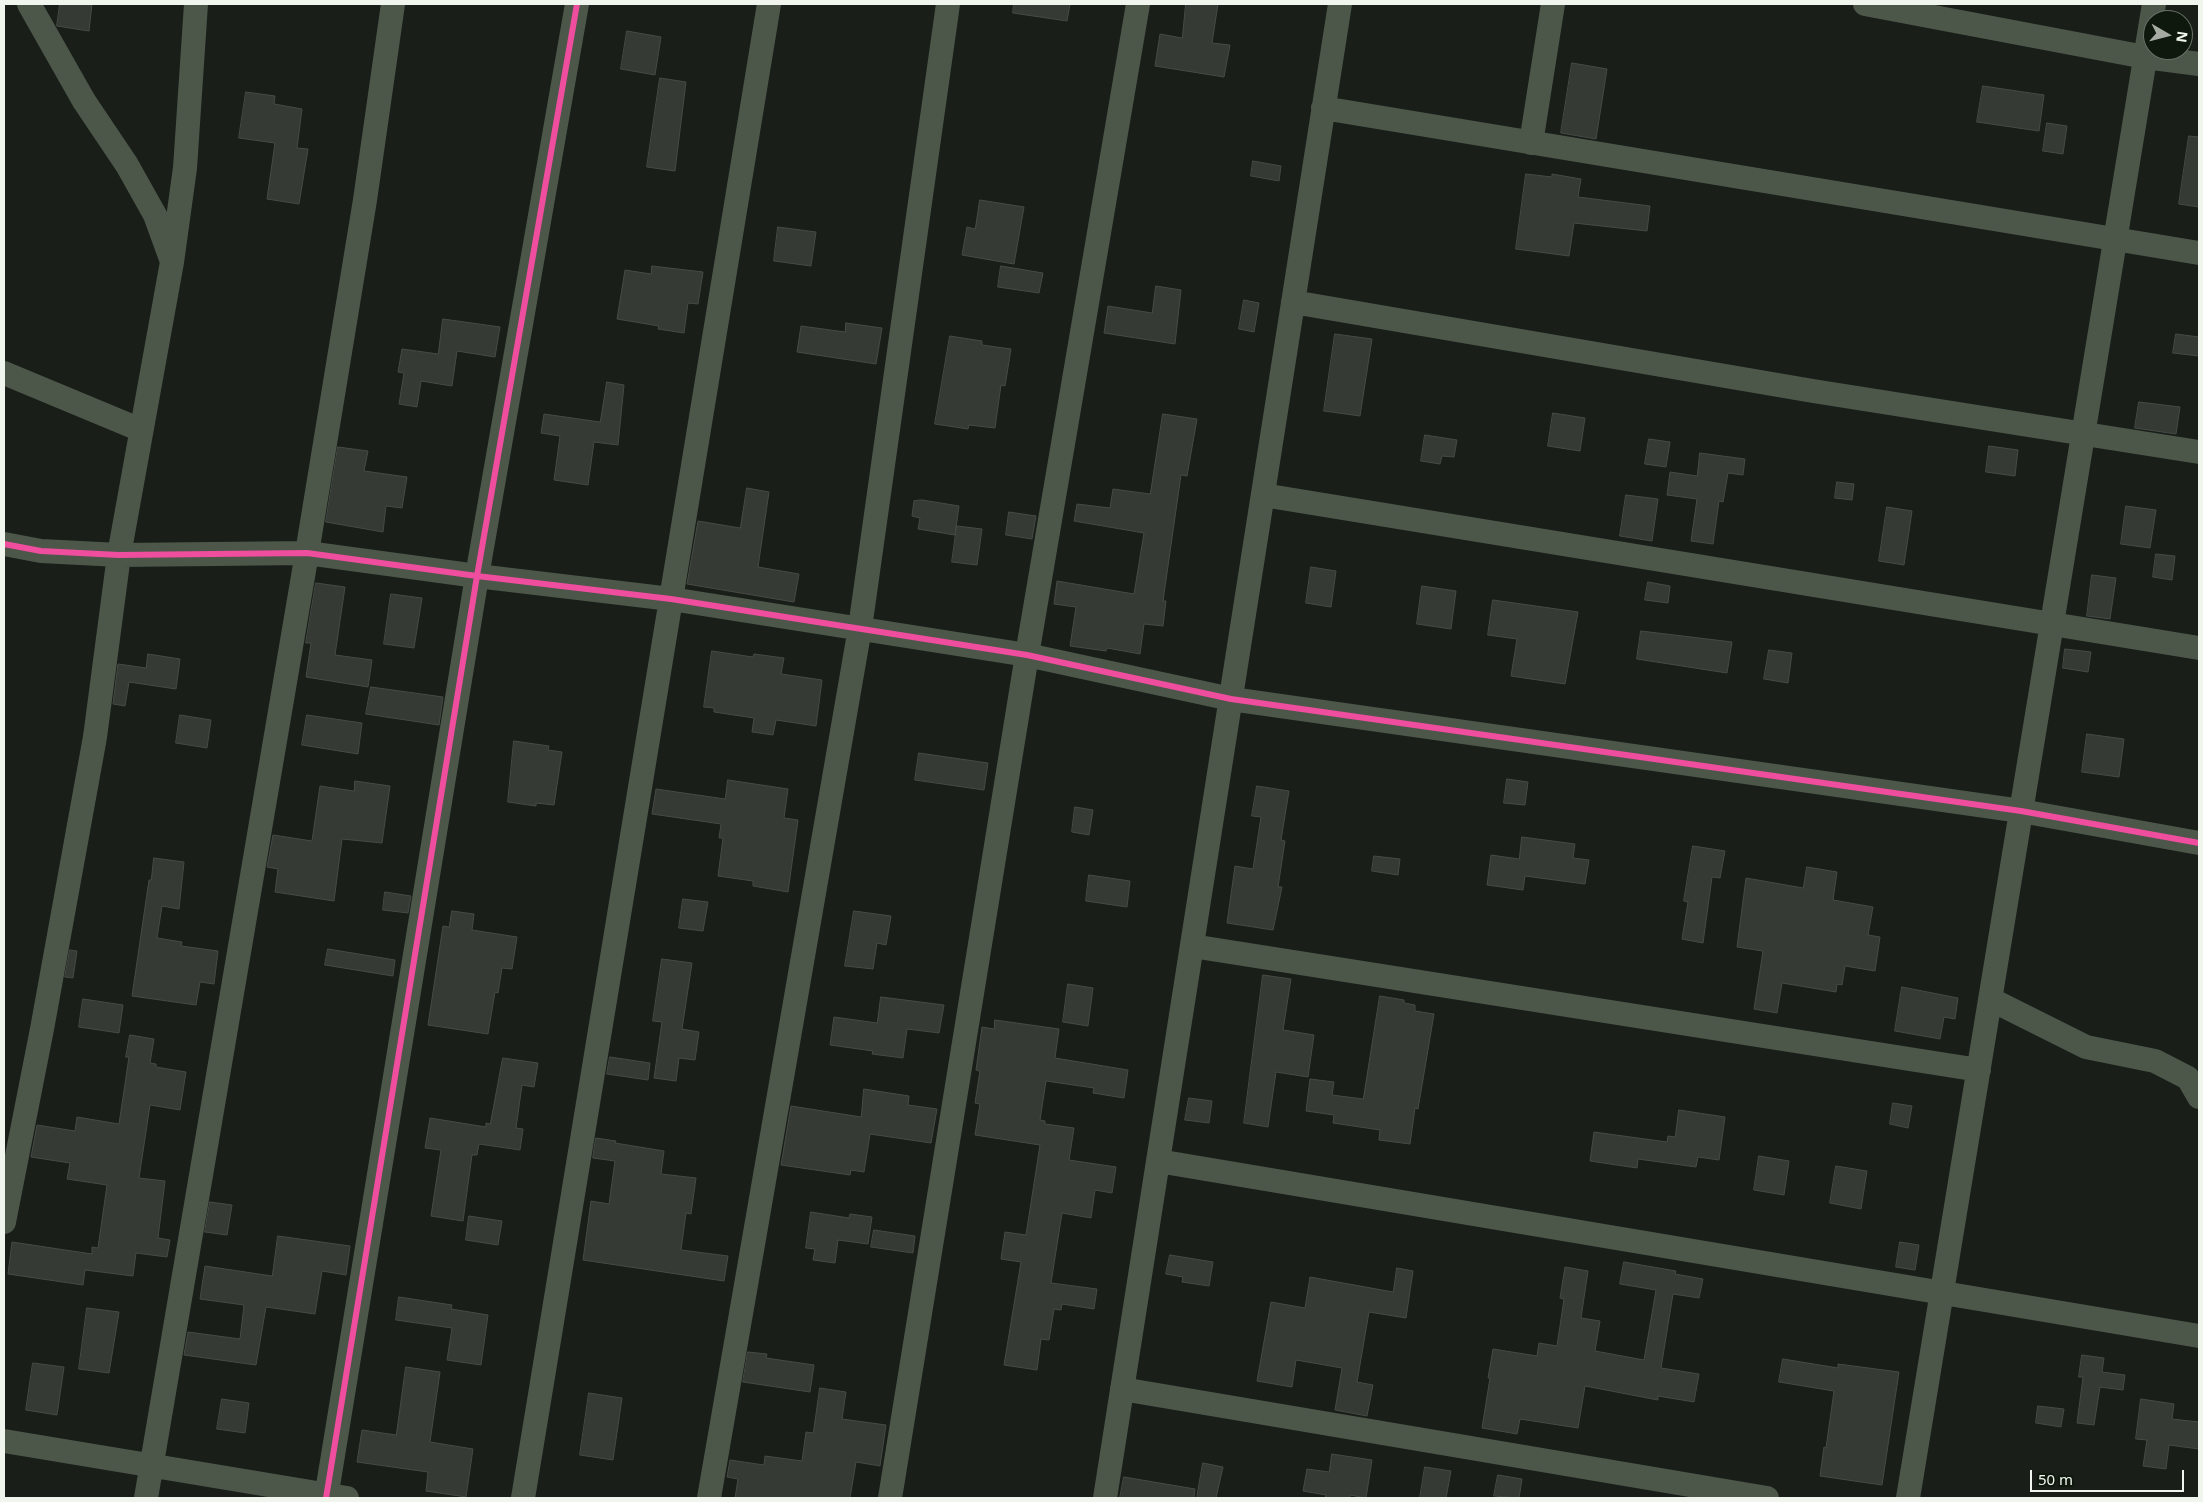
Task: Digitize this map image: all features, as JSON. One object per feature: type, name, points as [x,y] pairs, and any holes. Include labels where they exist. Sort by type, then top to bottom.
[{"type":"street","points":[[29,4],[84,101],[127,166],[155,215],[172,262]]},
{"type":"street","points":[[4,1222],[44,1019],[95,737],[119,555],[172,262],[185,168],[196,4]]},
{"type":"street","points":[[146,1498],[307,553],[365,200],[393,4]]},
{"type":"street","points":[[4,1441],[333,1497],[477,576],[577,4]]},
{"type":"street","points":[[523,1498],[769,4]]},
{"type":"street","points":[[708,1498],[860,628],[948,4]]},
{"type":"street","points":[[890,1498],[1027,654],[1138,4]]},
{"type":"street","points":[[1105,1498],[1340,4]]},
{"type":"street","points":[[1531,143],[1553,4]]},
{"type":"street","points":[[1865,4],[2143,57]]},
{"type":"street","points":[[1908,1498],[2145,60]]},
{"type":"street","points":[[2168,60],[2199,64]]},
{"type":"street","points":[[1323,108],[2199,253]]},
{"type":"street","points":[[1293,302],[1803,389],[2199,452]]},
{"type":"street","points":[[4,372],[141,430]]},
{"type":"street","points":[[1263,495],[2199,648]]},
{"type":"street","points":[[4,544],[41,551],[119,555],[307,553],[477,576],[671,599],[1027,654],[1231,699],[2021,811],[2199,843]]},
{"type":"street","points":[[1192,946],[1979,1070]]},
{"type":"street","points":[[1990,998],[2086,1047],[2155,1061],[2196,1081]]},
{"type":"street","points":[[1158,1161],[2199,1336]]},
{"type":"street","points":[[1122,1389],[1767,1498]]},
{"type":"building","points":[[60,4],[92,4],[89,31],[57,26]]},
{"type":"building","points":[[1014,4],[1070,4],[1067,21],[1013,13]]},
{"type":"building","points":[[1186,4],[1218,4],[1212,43],[1230,45],[1224,77],[1155,66],[1160,34],[1182,38]]},
{"type":"building","points":[[627,31],[661,37],[655,75],[621,69]]},
{"type":"building","points":[[1572,63],[1607,69],[1596,139],[1561,133]]},
{"type":"building","points":[[660,78],[686,82],[675,171],[647,167]]},
{"type":"building","points":[[1983,86],[2044,95],[2039,131],[1977,122]]},
{"type":"building","points":[[246,92],[275,96],[274,104],[302,109],[297,148],[308,149],[299,204],[267,199],[275,143],[239,138]]},
{"type":"building","points":[[2047,123],[2067,126],[2063,154],[2043,151]]},
{"type":"building","points":[[2189,136],[2199,137],[2199,207],[2179,204]]},
{"type":"building","points":[[1253,161],[1281,166],[1279,181],[1251,176]]},
{"type":"building","points":[[1526,174],[1552,177],[1552,174],[1581,179],[1578,197],[1650,206],[1647,231],[1574,223],[1569,256],[1516,249]]},
{"type":"building","points":[[980,200],[1024,207],[1014,264],[962,255],[967,227],[975,229]]},
{"type":"building","points":[[778,227],[816,232],[811,266],[774,261]]},
{"type":"building","points":[[652,266],[703,272],[698,304],[688,303],[684,333],[658,329],[659,326],[617,319],[625,270],[651,274]]},
{"type":"building","points":[[1001,266],[1043,273],[1039,293],[998,287]]},
{"type":"building","points":[[1156,286],[1181,290],[1175,344],[1104,333],[1108,306],[1152,313]]},
{"type":"building","points":[[1244,300],[1259,303],[1254,332],[1239,329]]},
{"type":"building","points":[[443,319],[500,327],[495,357],[457,351],[452,386],[421,381],[417,407],[399,404],[404,373],[398,372],[402,349],[438,354]]},
{"type":"building","points":[[846,323],[882,328],[876,364],[797,352],[801,326],[845,332]]},
{"type":"building","points":[[1335,334],[1372,339],[1360,416],[1324,411]]},
{"type":"building","points":[[2176,334],[2199,337],[2199,356],[2173,353]]},
{"type":"building","points":[[950,336],[982,341],[982,345],[1011,349],[1005,386],[1001,385],[995,428],[969,425],[968,429],[935,424]]},
{"type":"building","points":[[607,382],[624,385],[618,445],[594,442],[588,485],[554,480],[560,436],[541,433],[544,414],[600,422]]},
{"type":"building","points":[[2139,402],[2180,407],[2176,434],[2135,428]]},
{"type":"building","points":[[1553,413],[1585,418],[1580,451],[1548,446]]},
{"type":"building","points":[[1163,414],[1197,419],[1187,476],[1181,475],[1163,601],[1166,601],[1163,626],[1144,624],[1140,654],[1107,648],[1106,651],[1070,646],[1076,607],[1054,604],[1057,581],[1134,594],[1144,533],[1074,521],[1077,504],[1110,508],[1113,489],[1150,494]]},
{"type":"building","points":[[1425,435],[1457,440],[1454,457],[1442,456],[1440,464],[1421,461]]},
{"type":"building","points":[[1649,439],[1670,442],[1666,467],[1645,464]]},
{"type":"building","points":[[1989,446],[2018,450],[2015,476],[1986,472]]},
{"type":"building","points":[[338,447],[368,451],[364,471],[407,477],[402,508],[386,506],[383,532],[326,522]]},
{"type":"building","points":[[1700,453],[1745,459],[1743,475],[1728,473],[1723,502],[1719,501],[1713,544],[1691,541],[1697,499],[1667,495],[1670,472],[1697,476]]},
{"type":"building","points":[[1837,482],[1854,484],[1852,500],[1835,498]]},
{"type":"building","points":[[747,488],[769,492],[758,567],[799,574],[794,602],[687,584],[698,521],[740,528]]},
{"type":"building","points":[[1626,495],[1658,499],[1652,541],[1620,536]]},
{"type":"building","points":[[922,500],[959,506],[955,535],[918,529],[920,518],[912,516],[914,501]]},
{"type":"building","points":[[2126,506],[2156,510],[2150,548],[2121,544]]},
{"type":"building","points":[[1887,507],[1912,511],[1904,565],[1879,561]]},
{"type":"building","points":[[1009,512],[1036,516],[1032,539],[1006,535]]},
{"type":"building","points":[[957,526],[982,529],[977,565],[952,562]]},
{"type":"building","points":[[2156,554],[2175,556],[2172,580],[2153,577]]},
{"type":"building","points":[[1311,567],[1336,571],[1331,607],[1306,603]]},
{"type":"building","points":[[2092,575],[2116,578],[2110,619],[2087,616]]},
{"type":"building","points":[[1648,582],[1670,586],[1668,603],[1645,600]]},
{"type":"building","points":[[316,583],[345,587],[335,655],[372,660],[368,687],[306,677],[311,643],[306,643]]},
{"type":"building","points":[[1422,586],[1456,591],[1451,629],[1417,624]]},
{"type":"building","points":[[391,594],[422,598],[414,648],[384,644]]},
{"type":"building","points":[[1493,600],[1578,612],[1565,684],[1511,676],[1517,639],[1488,635]]},
{"type":"building","points":[[1641,631],[1732,642],[1727,673],[1637,659]]},
{"type":"building","points":[[2065,649],[2091,652],[2088,672],[2063,668]]},
{"type":"building","points":[[1769,650],[1792,653],[1788,683],[1764,679]]},
{"type":"building","points":[[712,651],[753,657],[754,654],[784,658],[781,674],[822,680],[816,726],[776,720],[773,735],[752,732],[754,718],[714,712],[714,708],[704,707]]},
{"type":"building","points":[[148,654],[180,659],[176,689],[129,682],[125,706],[113,704],[118,664],[146,668]]},
{"type":"building","points":[[371,687],[443,697],[439,725],[366,714]]},
{"type":"building","points":[[180,715],[211,720],[207,748],[176,743]]},
{"type":"building","points":[[307,715],[362,723],[358,754],[302,745]]},
{"type":"building","points":[[2087,734],[2124,739],[2119,777],[2082,772]]},
{"type":"building","points":[[514,741],[549,746],[548,750],[562,752],[554,805],[536,803],[536,806],[508,802]]},
{"type":"building","points":[[919,753],[988,763],[984,790],[915,780]]},
{"type":"building","points":[[1507,779],[1528,782],[1525,805],[1504,803]]},
{"type":"building","points":[[728,780],[788,789],[784,818],[798,820],[788,892],[753,886],[753,881],[718,876],[723,838],[719,838],[721,824],[652,814],[656,789],[725,799]]},
{"type":"building","points":[[355,781],[390,786],[382,843],[342,839],[334,901],[275,892],[278,869],[267,867],[273,835],[312,841],[320,786],[354,791]]},
{"type":"building","points":[[1257,786],[1289,791],[1281,840],[1285,841],[1278,887],[1282,887],[1273,930],[1227,923],[1235,866],[1253,869],[1261,817],[1252,816]]},
{"type":"building","points":[[1075,807],[1093,810],[1089,835],[1072,832]]},
{"type":"building","points":[[1522,837],[1575,844],[1573,858],[1589,860],[1585,884],[1525,876],[1523,890],[1487,885],[1491,855],[1519,859]]},
{"type":"building","points":[[1693,846],[1725,851],[1720,878],[1712,877],[1703,943],[1682,939],[1688,902],[1684,901]]},
{"type":"building","points":[[1374,856],[1400,859],[1398,875],[1372,871]]},
{"type":"building","points":[[154,858],[184,862],[179,909],[162,906],[157,938],[182,942],[181,946],[218,951],[214,984],[200,982],[196,1005],[132,996]]},
{"type":"building","points":[[1807,867],[1837,872],[1833,900],[1873,907],[1868,935],[1880,937],[1875,971],[1845,966],[1842,985],[1837,984],[1836,992],[1782,983],[1777,1013],[1754,1009],[1763,951],[1737,947],[1746,878],[1803,888]]},
{"type":"building","points":[[1089,875],[1130,881],[1127,907],[1086,901]]},
{"type":"building","points":[[385,892],[411,896],[408,913],[383,910]]},
{"type":"building","points":[[683,899],[708,902],[703,931],[679,928]]},
{"type":"building","points":[[452,911],[474,914],[472,930],[517,937],[512,969],[502,968],[498,993],[495,992],[488,1034],[428,1025],[443,926],[449,927]]},
{"type":"building","points":[[854,911],[891,916],[886,945],[877,943],[873,969],[845,966]]},
{"type":"building","points":[[328,949],[395,960],[393,976],[325,965]]},
{"type":"building","points":[[70,950],[77,951],[73,978],[65,977]]},
{"type":"building","points":[[662,959],[692,963],[682,1029],[699,1032],[695,1060],[679,1058],[676,1081],[654,1078],[662,1022],[653,1021]]},
{"type":"building","points":[[1263,975],[1291,979],[1283,1030],[1314,1035],[1308,1077],[1276,1072],[1268,1127],[1244,1123]]},
{"type":"building","points":[[1068,984],[1093,988],[1088,1026],[1063,1022]]},
{"type":"building","points":[[1902,987],[1958,998],[1955,1019],[1944,1017],[1940,1039],[1895,1031]]},
{"type":"building","points":[[1380,996],[1404,1000],[1404,1003],[1415,1005],[1415,1011],[1434,1014],[1418,1109],[1415,1108],[1410,1144],[1379,1140],[1380,1130],[1333,1123],[1334,1115],[1306,1111],[1310,1079],[1334,1082],[1332,1095],[1363,1099]]},
{"type":"building","points":[[881,997],[944,1005],[939,1033],[907,1029],[903,1058],[872,1054],[873,1051],[830,1045],[834,1017],[877,1023]]},
{"type":"building","points":[[83,999],[123,1005],[119,1033],[79,1027]]},
{"type":"building","points":[[995,1020],[1059,1029],[1055,1058],[1128,1070],[1124,1098],[1093,1093],[1094,1088],[1046,1081],[1040,1120],[1045,1121],[1045,1124],[1074,1128],[1069,1160],[1116,1167],[1112,1193],[1095,1190],[1091,1218],[1062,1213],[1051,1283],[1097,1289],[1094,1309],[1062,1304],[1061,1310],[1054,1309],[1049,1340],[1041,1339],[1037,1370],[1004,1365],[1021,1262],[1001,1259],[1005,1232],[1026,1235],[1040,1145],[975,1135],[980,1104],[975,1103],[980,1071],[976,1070],[982,1027],[994,1029]]},
{"type":"building","points":[[130,1035],[154,1039],[150,1063],[156,1064],[156,1067],[186,1072],[180,1110],[150,1105],[139,1178],[165,1181],[158,1238],[170,1240],[167,1257],[136,1253],[133,1276],[85,1270],[83,1285],[8,1274],[12,1242],[92,1254],[92,1247],[98,1248],[107,1185],[67,1179],[70,1163],[31,1157],[37,1125],[75,1131],[77,1117],[119,1124],[129,1057],[126,1057]]},
{"type":"building","points":[[610,1057],[650,1063],[648,1080],[607,1074]]},
{"type":"building","points":[[503,1058],[538,1063],[534,1087],[522,1085],[516,1128],[523,1129],[520,1150],[479,1144],[477,1155],[472,1155],[463,1221],[431,1216],[441,1150],[425,1148],[430,1118],[486,1127],[486,1123],[490,1124]]},
{"type":"building","points":[[864,1089],[909,1096],[908,1105],[937,1109],[931,1143],[870,1134],[864,1172],[851,1170],[850,1175],[781,1165],[791,1106],[861,1117]]},
{"type":"building","points":[[1189,1098],[1212,1101],[1209,1123],[1185,1120]]},
{"type":"building","points":[[1893,1103],[1912,1106],[1908,1128],[1890,1124]]},
{"type":"building","points":[[1679,1110],[1725,1117],[1719,1160],[1698,1157],[1696,1167],[1638,1159],[1637,1168],[1590,1161],[1594,1132],[1667,1142],[1668,1136],[1675,1137]]},
{"type":"building","points":[[596,1138],[664,1151],[661,1174],[696,1178],[691,1214],[686,1213],[681,1250],[728,1256],[724,1281],[583,1260],[591,1201],[609,1204],[615,1161],[593,1158]]},
{"type":"building","points":[[1759,1156],[1789,1161],[1784,1195],[1754,1190]]},
{"type":"building","points":[[1836,1166],[1867,1171],[1861,1209],[1830,1203]]},
{"type":"building","points":[[210,1202],[232,1205],[227,1235],[205,1232]]},
{"type":"building","points":[[811,1212],[849,1218],[850,1214],[872,1217],[868,1244],[838,1240],[835,1263],[813,1260],[815,1249],[806,1248]]},
{"type":"building","points":[[469,1216],[502,1221],[498,1245],[466,1240]]},
{"type":"building","points":[[874,1230],[915,1236],[913,1253],[871,1247]]},
{"type":"building","points":[[278,1236],[350,1246],[346,1275],[322,1271],[315,1314],[266,1307],[256,1365],[184,1355],[188,1332],[240,1339],[244,1305],[200,1299],[205,1266],[272,1276]]},
{"type":"building","points":[[1900,1242],[1919,1245],[1915,1270],[1896,1267]]},
{"type":"building","points":[[1170,1255],[1213,1262],[1209,1286],[1182,1282],[1183,1277],[1166,1274]]},
{"type":"building","points":[[1624,1262],[1676,1271],[1675,1274],[1703,1279],[1699,1298],[1673,1294],[1661,1368],[1699,1374],[1694,1402],[1658,1396],[1658,1400],[1585,1386],[1578,1428],[1520,1419],[1517,1434],[1482,1428],[1493,1349],[1537,1356],[1539,1343],[1557,1346],[1564,1299],[1560,1298],[1565,1267],[1588,1271],[1581,1318],[1600,1321],[1595,1351],[1644,1360],[1656,1290],[1620,1284]]},
{"type":"building","points":[[1397,1268],[1413,1271],[1406,1318],[1369,1312],[1357,1382],[1373,1385],[1367,1416],[1335,1410],[1342,1368],[1296,1360],[1292,1387],[1257,1381],[1271,1302],[1305,1308],[1310,1277],[1393,1292]]},
{"type":"building","points":[[399,1297],[452,1305],[451,1309],[488,1315],[481,1365],[447,1360],[452,1328],[396,1320]]},
{"type":"building","points":[[87,1308],[119,1312],[109,1373],[79,1369]]},
{"type":"building","points":[[748,1352],[767,1354],[766,1358],[814,1365],[810,1392],[743,1382]]},
{"type":"building","points":[[2082,1355],[2104,1358],[2102,1372],[2125,1375],[2123,1390],[2100,1387],[2094,1425],[2077,1423],[2083,1377],[2079,1377]]},
{"type":"building","points":[[1783,1359],[1838,1368],[1838,1364],[1899,1372],[1882,1485],[1820,1476],[1834,1391],[1779,1382]]},
{"type":"building","points":[[33,1363],[64,1367],[57,1415],[26,1410]]},
{"type":"building","points":[[406,1367],[440,1372],[430,1442],[473,1449],[466,1497],[426,1491],[428,1472],[357,1462],[362,1430],[396,1435]]},
{"type":"building","points":[[820,1388],[846,1392],[842,1419],[886,1425],[880,1466],[856,1462],[850,1498],[735,1498],[738,1479],[727,1477],[730,1460],[764,1465],[765,1456],[802,1461],[806,1432],[813,1433]]},
{"type":"building","points":[[589,1393],[622,1398],[613,1460],[580,1455]]},
{"type":"building","points":[[222,1399],[249,1403],[245,1433],[217,1429]]},
{"type":"building","points":[[2141,1399],[2174,1404],[2172,1419],[2199,1422],[2199,1449],[2169,1445],[2166,1469],[2143,1466],[2147,1440],[2136,1439]]},
{"type":"building","points":[[2038,1406],[2064,1409],[2061,1427],[2036,1423]]},
{"type":"building","points":[[1332,1454],[1372,1460],[1366,1498],[1350,1495],[1350,1498],[1325,1498],[1326,1495],[1303,1491],[1307,1469],[1329,1472]]},
{"type":"building","points":[[1203,1463],[1223,1467],[1216,1498],[1197,1498]]},
{"type":"building","points":[[1425,1467],[1451,1471],[1446,1498],[1420,1498]]},
{"type":"building","points":[[1498,1475],[1522,1479],[1519,1498],[1494,1496]]},
{"type":"building","points":[[1124,1477],[1195,1489],[1194,1498],[1120,1498]]},
{"type":"cycle path","points":[[326,1498],[477,576],[577,4]]},
{"type":"cycle path","points":[[4,544],[41,551],[119,555],[307,553],[477,576],[671,599],[1027,655],[1231,699],[2021,811],[2199,843]]}]
